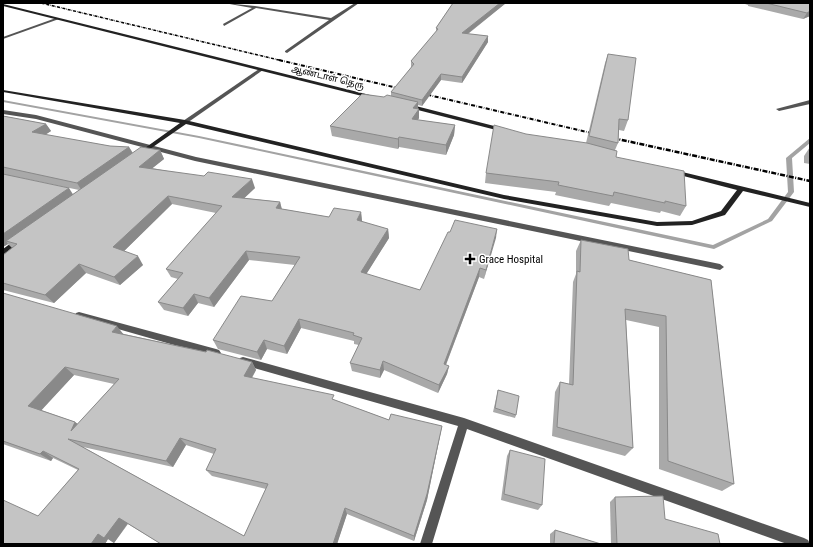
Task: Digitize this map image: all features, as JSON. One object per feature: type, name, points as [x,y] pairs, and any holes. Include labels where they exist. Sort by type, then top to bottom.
[{"type":"street","points":[[226,3],[332,19]]},
{"type":"street","points":[[287,52],[332,19],[357,3]]},
{"type":"street","name":"ஆண்டாள் தெரு","points":[[3,5],[380,99]]},
{"type":"street","points":[[224,26],[255,7]]},
{"type":"street","points":[[3,38],[57,19]]},
{"type":"street","points":[[132,160],[261,70]]},
{"type":"street","points":[[3,91],[185,122],[504,197],[657,224],[692,223],[723,213],[741,189]]},
{"type":"street","points":[[779,109],[810,102]]},
{"type":"street","points":[[403,104],[510,131]]},
{"type":"street","points":[[3,112],[36,117],[195,159],[720,267]]},
{"type":"street","points":[[664,170],[810,204]]},
{"type":"street","points":[[3,253],[22,239]]},
{"type":"street","points":[[72,313],[464,423],[804,544]]},
{"type":"street","points":[[426,544],[464,423]]},
{"type":"building","points":[[453,3],[500,3],[462,33],[488,36],[462,77],[441,74],[422,100],[391,92],[414,64],[411,61],[438,29],[436,28]]},
{"type":"building","points":[[766,3],[810,3],[810,11],[807,13]]},
{"type":"building","points":[[608,54],[636,58],[628,120],[619,119],[618,143],[589,136]]},
{"type":"building","points":[[362,94],[384,97],[387,95],[418,102],[413,108],[419,109],[412,119],[455,125],[446,145],[399,137],[398,139],[330,126]]},
{"type":"building","points":[[3,116],[46,124],[32,132],[110,146],[129,147],[77,183],[3,167]]},
{"type":"building","points":[[494,125],[526,134],[587,143],[617,151],[616,157],[684,171],[686,206],[614,192],[613,196],[558,185],[559,182],[486,173]]},
{"type":"building","points":[[141,147],[160,150],[139,167],[204,176],[208,172],[252,179],[232,197],[280,202],[276,208],[329,217],[334,208],[361,212],[357,220],[388,229],[361,272],[420,290],[455,220],[497,229],[486,270],[480,268],[444,364],[449,366],[439,385],[383,361],[380,370],[350,363],[362,338],[353,335],[354,333],[299,319],[284,346],[264,340],[257,352],[213,340],[241,296],[272,301],[300,257],[246,251],[209,298],[194,294],[183,308],[158,302],[183,273],[166,269],[222,206],[168,196],[113,247],[138,256],[114,277],[79,264],[45,295],[3,283],[3,255],[17,244],[6,241]]},
{"type":"building","points":[[3,174],[69,188],[3,234]]},
{"type":"building","points":[[581,240],[628,249],[629,260],[711,280],[734,484],[668,461],[666,316],[625,309],[633,448],[557,427],[560,382],[573,385],[577,271],[580,272]]},
{"type":"building","points":[[3,293],[117,326],[112,332],[206,352],[207,350],[252,362],[244,376],[334,395],[332,399],[389,420],[391,414],[442,426],[427,494],[414,536],[345,508],[333,544],[161,544],[119,518],[104,538],[98,534],[91,544],[3,544],[3,500],[38,516],[79,469],[43,451],[40,454],[3,441]],"holes":[[[65,367],[119,379],[71,431],[75,422],[28,406]],[[180,438],[216,449],[206,470],[268,484],[244,536],[68,439],[166,461]]]},
{"type":"building","points":[[498,390],[519,396],[516,415],[495,408]]},
{"type":"building","points":[[510,450],[545,459],[542,505],[504,494]]},
{"type":"building","points":[[663,496],[665,519],[718,534],[720,544],[617,544],[615,497]]},
{"type":"building","points":[[555,530],[601,544],[554,544]]},
{"type":"waterway","points":[[3,101],[199,137],[714,247],[770,220],[791,192],[789,158],[810,140]]},
{"type":"railway","points":[[41,3],[283,61]]},
{"type":"railway","points":[[279,60],[406,90]]},
{"type":"railway","points":[[420,93],[617,139]]},
{"type":"railway","points":[[613,138],[810,181]]},
{"type":"place","name":"Grace Hospital","points":[[470,259]]}]
